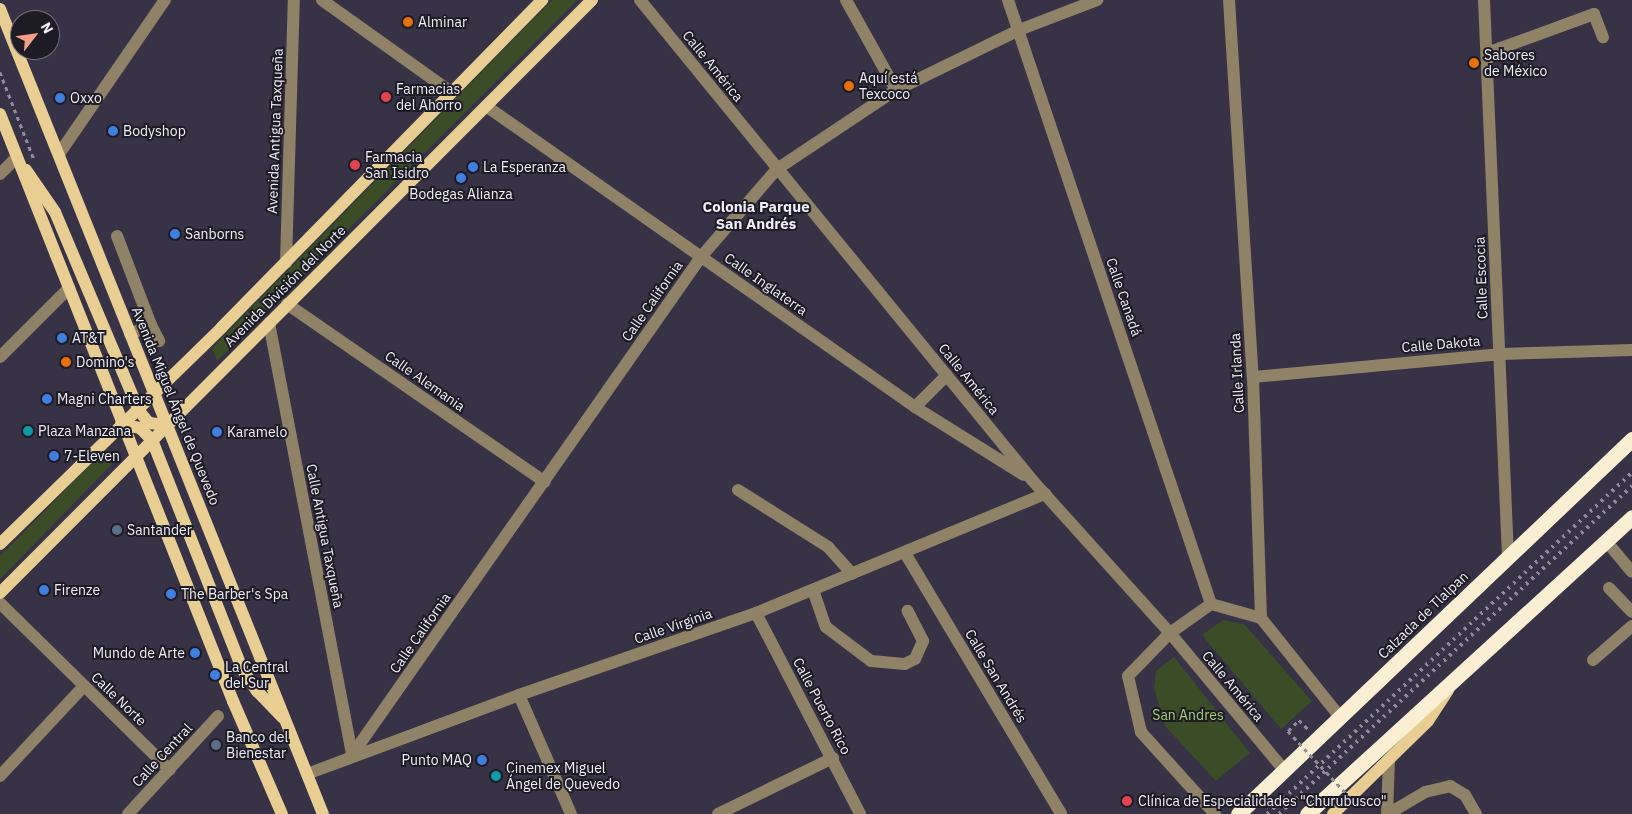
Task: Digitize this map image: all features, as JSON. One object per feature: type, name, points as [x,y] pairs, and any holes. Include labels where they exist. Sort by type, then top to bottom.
[{"type":"highway","name":"Calzada de Tlalpan","points":[[1238,814],[1632,439]]},
{"type":"highway","points":[[1307,814],[1418,710],[1452,684],[1632,517]]},
{"type":"main road","name":"Avenida División del Norte","points":[[0,544],[286,263],[542,0]]},
{"type":"main road","name":"Avenida División del Norte","points":[[0,593],[592,0]]},
{"type":"main road","name":"Avenida Miguel Ángel de Quevedo","points":[[0,9],[323,814]]},
{"type":"main road","points":[[0,114],[121,424],[279,810]]},
{"type":"main road","points":[[16,158],[54,208],[138,408],[149,423],[168,425]]},
{"type":"main road","points":[[121,424],[140,428],[152,440],[242,670],[257,691],[287,722]]},
{"type":"main road","points":[[1333,814],[1428,721],[1452,684]]},
{"type":"street","points":[[59,154],[165,0]]},
{"type":"street","name":"Avenida Antigua Taxqueña","points":[[286,263],[294,0]]},
{"type":"street","points":[[322,0],[452,92]]},
{"type":"street","name":"Calle América","points":[[640,0],[1033,481],[1170,633],[1284,770]]},
{"type":"street","points":[[846,0],[896,90]]},
{"type":"street","name":"Calle Canadá","points":[[1008,0],[1211,604]]},
{"type":"street","name":"Calle California","points":[[352,755],[545,482],[700,257],[778,169],[896,90],[1018,30],[1098,0]]},
{"type":"street","name":"Calle Irlanda","points":[[1229,0],[1253,376],[1261,618]]},
{"type":"street","name":"Calle Escocia","points":[[1484,0],[1508,556]]},
{"type":"street","points":[[1487,53],[1594,14],[1602,36]]},
{"type":"street","name":"Calle Inglaterra","points":[[486,106],[915,407],[1033,481]]},
{"type":"street","points":[[0,174],[16,158]]},
{"type":"street","points":[[117,236],[159,341]]},
{"type":"street","points":[[0,357],[69,288]]},
{"type":"street","name":"Calle Alemania","points":[[287,304],[545,482]]},
{"type":"street","name":"Calle Antigua Taxqueña","points":[[269,323],[352,755]]},
{"type":"street","points":[[130,334],[151,324]]},
{"type":"street","name":"Calle Dakota","points":[[1253,376],[1499,354],[1632,350]]},
{"type":"street","points":[[915,407],[947,375]]},
{"type":"street","points":[[738,490],[828,547],[852,574]]},
{"type":"street","name":"Calle Virginia","points":[[307,774],[352,755],[519,695],[756,613],[1045,494]]},
{"type":"street","points":[[1606,541],[1632,572]]},
{"type":"street","name":"Calle San Andrés","points":[[905,553],[1061,814]]},
{"type":"street","points":[[1609,588],[1632,612]]},
{"type":"street","points":[[813,590],[826,627],[870,661],[904,664],[916,659],[923,642],[908,611]]},
{"type":"street","name":"Calle Norte","points":[[0,603],[170,770]]},
{"type":"street","points":[[1215,814],[1141,732],[1132,705],[1128,676],[1170,633],[1211,604],[1261,618],[1340,718]]},
{"type":"street","name":"Calle Puerto Rico","points":[[756,613],[833,758],[860,814]]},
{"type":"street","points":[[1593,660],[1632,626]]},
{"type":"street","points":[[0,776],[84,686]]},
{"type":"street","points":[[519,695],[571,814]]},
{"type":"street","name":"Calle Central","points":[[128,814],[218,716]]},
{"type":"street","points":[[718,814],[833,758]]},
{"type":"street","points":[[1387,814],[1389,759]]},
{"type":"street","points":[[1387,814],[1426,792],[1450,786],[1465,795],[1476,814]]},
{"type":"path","points":[[0,72],[37,167]]},
{"type":"path","points":[[1299,720],[1288,730],[1358,806]]},
{"type":"green space","points":[[552,0],[577,0],[217,361],[212,348]]},
{"type":"green space","points":[[107,448],[112,464],[0,579],[0,556]]},
{"type":"green space","name":"San Andres","points":[[1223,620],[1244,624],[1312,701],[1281,729],[1202,635]]},
{"type":"green space","name":"San Andres","points":[[1174,657],[1250,753],[1216,781],[1165,726],[1154,688],[1156,671]]},
{"type":"railway","points":[[1267,814],[1632,473]]},
{"type":"railway","points":[[1279,814],[1632,486]]},
{"type":"place","name":"Alminar","points":[[408,22]]},
{"type":"place","name":"Sabores de México","points":[[1474,63]]},
{"type":"place","name":"Aquí está Texcoco","points":[[849,86]]},
{"type":"place","name":"Farmacias del Ahorro","points":[[386,97]]},
{"type":"place","name":"Oxxo","points":[[60,98]]},
{"type":"place","name":"Bodyshop","points":[[113,131]]},
{"type":"place","name":"Farmacia San Isidro","points":[[355,165]]},
{"type":"place","name":"La Esperanza","points":[[473,167]]},
{"type":"place","name":"Bodegas Alianza","points":[[461,178]]},
{"type":"place","name":"Sanborns","points":[[175,234]]},
{"type":"place","name":"AT&T","points":[[62,338]]},
{"type":"place","name":"Domino's","points":[[66,362]]},
{"type":"place","name":"Magni Charters","points":[[47,399]]},
{"type":"place","name":"Plaza Manzana","points":[[28,431]]},
{"type":"place","name":"Karamelo","points":[[217,432]]},
{"type":"place","name":"7-Eleven","points":[[54,456]]},
{"type":"place","name":"Santander","points":[[117,530]]},
{"type":"place","name":"Firenze","points":[[44,590]]},
{"type":"place","name":"The Barber's Spa","points":[[171,594]]},
{"type":"place","name":"Mundo de Arte","points":[[195,653]]},
{"type":"place","name":"La Central del Sur","points":[[215,675]]},
{"type":"place","name":"Banco del Bienestar","points":[[216,745]]},
{"type":"place","name":"Punto MAQ","points":[[482,760]]},
{"type":"place","name":"Cinemex Miguel Ángel de Quevedo","points":[[496,776]]},
{"type":"place","name":"Clínica de Especialidades \"Churubusco\"","points":[[1127,801]]},
{"type":"district","name":"Colonia Parque San Andrés","points":[[756,214]]}]
